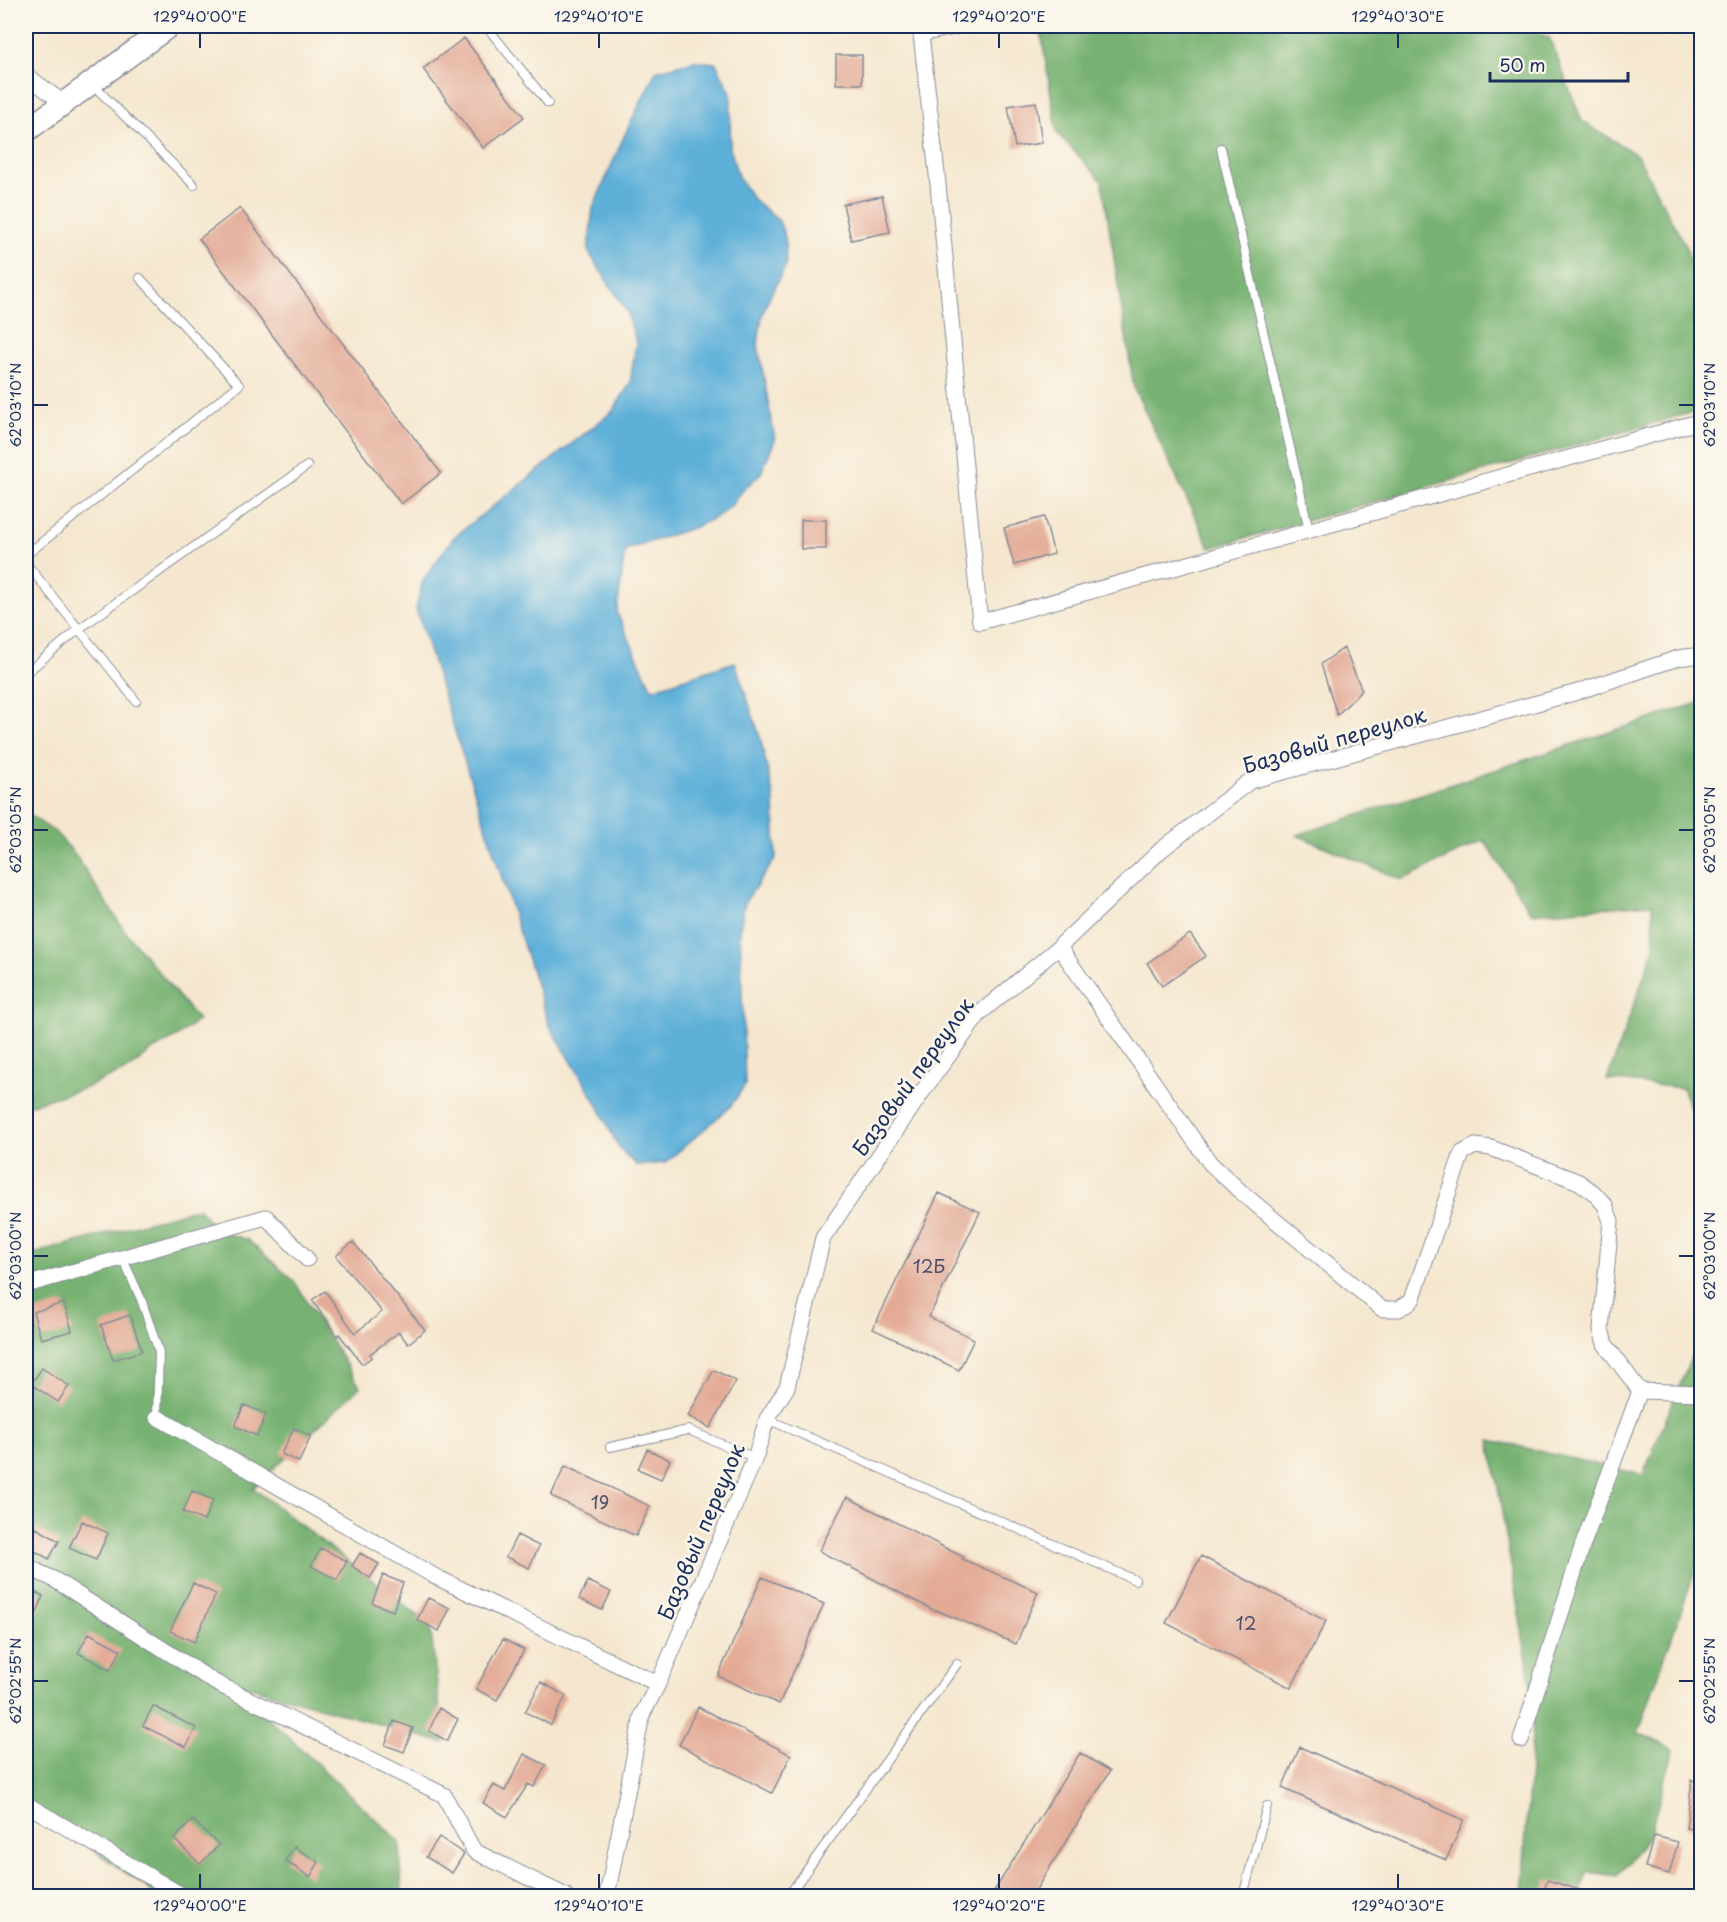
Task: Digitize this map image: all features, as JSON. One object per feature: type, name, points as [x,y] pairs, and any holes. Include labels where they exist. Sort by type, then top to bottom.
[{"type":"main road","points":[[26,131],[157,28]]},
{"type":"street","points":[[958,26],[921,30],[939,186],[980,622],[1701,421]]},
{"type":"street","points":[[26,75],[62,102]]},
{"type":"street","name":"Базовый переулок","points":[[607,1896],[642,1715],[658,1684],[755,1458],[767,1419],[787,1387],[823,1238],[927,1085],[980,1013],[1059,947],[1161,850],[1250,781],[1574,693],[1678,658],[1701,655]]},
{"type":"street","points":[[1059,947],[1210,1163],[1241,1192],[1382,1309],[1399,1309],[1412,1300],[1462,1153],[1475,1146],[1491,1149],[1578,1182],[1594,1194],[1605,1205],[1611,1221],[1601,1329],[1605,1344],[1640,1391]]},
{"type":"street","points":[[26,1285],[266,1217],[307,1259]]},
{"type":"street","points":[[1640,1391],[1701,1394]]},
{"type":"street","points":[[1521,1740],[1583,1544],[1640,1391]]},
{"type":"street","points":[[157,1417],[436,1577],[658,1684]]},
{"type":"street","points":[[26,1566],[56,1580],[216,1683],[444,1795],[474,1851],[566,1896]]},
{"type":"street","points":[[26,1804],[183,1896]]},
{"type":"lane","points":[[486,26],[548,103]]},
{"type":"lane","points":[[90,82],[194,186]]},
{"type":"lane","points":[[1221,148],[1309,530]]},
{"type":"lane","points":[[26,555],[239,385],[140,278]]},
{"type":"lane","points":[[26,673],[79,629],[307,466]]},
{"type":"lane","points":[[26,563],[136,700]]},
{"type":"lane","points":[[122,1257],[141,1299],[159,1352],[157,1417]]},
{"type":"lane","points":[[767,1419],[1135,1580]]},
{"type":"lane","points":[[610,1447],[688,1430],[755,1458]]},
{"type":"lane","points":[[788,1896],[957,1664]]},
{"type":"lane","points":[[1243,1896],[1267,1806]]},
{"type":"green space","points":[[1040,26],[1516,26],[1549,37],[1582,121],[1637,155],[1687,249],[1701,309],[1701,410],[1210,548],[1134,388],[1102,181],[1057,133]]},
{"type":"green space","points":[[1702,702],[1701,1135],[1682,1088],[1607,1080],[1654,948],[1652,904],[1531,913],[1484,840],[1402,880],[1297,835]]},
{"type":"green space","points":[[28,814],[55,832],[74,853],[124,930],[198,1020],[130,1068],[85,1088],[26,1106],[26,817]]},
{"type":"green space","points":[[198,1208],[219,1231],[248,1240],[294,1281],[360,1387],[253,1488],[430,1625],[444,1743],[229,1681],[400,1842],[402,1896],[156,1896],[26,1803],[26,1256]]},
{"type":"green space","points":[[1701,1333],[1701,1554],[1638,1733],[1674,1749],[1649,1836],[1617,1876],[1588,1872],[1578,1896],[1522,1896],[1534,1703],[1490,1440],[1643,1475]]},
{"type":"water","points":[[694,61],[716,63],[731,93],[730,148],[738,177],[753,199],[779,221],[785,237],[786,265],[762,315],[758,345],[775,440],[761,473],[743,490],[731,506],[718,516],[695,527],[625,550],[617,613],[652,689],[735,662],[760,737],[774,798],[776,858],[745,902],[740,928],[745,1085],[730,1107],[665,1163],[636,1165],[619,1148],[595,1100],[549,1025],[416,609],[423,580],[454,537],[613,411],[630,384],[636,342],[627,312],[588,251],[593,208],[625,134],[656,71]]},
{"type":"building","points":[[464,38],[524,117],[483,148],[423,69]]},
{"type":"building","points":[[836,55],[862,55],[862,84],[836,84]]},
{"type":"building","points":[[1036,102],[1042,143],[1015,147],[1008,106]]},
{"type":"building","points":[[882,196],[890,232],[851,240],[843,204]]},
{"type":"building","points":[[240,208],[441,473],[401,504],[199,239]]},
{"type":"building","points":[[1044,517],[1054,554],[1014,565],[1004,528]]},
{"type":"building","points":[[801,520],[826,520],[826,549],[801,549]]},
{"type":"building","points":[[1344,648],[1362,690],[1337,715],[1321,664]]},
{"type":"building","points":[[1190,934],[1206,956],[1162,986],[1147,963]]},
{"type":"building","points":[[939,1193],[980,1212],[929,1317],[974,1339],[959,1370],[873,1329]]},
{"type":"building","points":[[353,1242],[425,1330],[408,1344],[399,1332],[370,1354],[372,1357],[362,1364],[339,1334],[337,1336],[312,1300],[325,1291],[355,1333],[382,1312],[336,1256]]},
{"type":"building","points":[[64,1303],[72,1331],[41,1339],[33,1312]]},
{"type":"building","points":[[130,1315],[142,1351],[113,1360],[101,1325]]},
{"type":"building","points":[[42,1368],[69,1386],[58,1402],[31,1384]]},
{"type":"building","points":[[714,1370],[736,1381],[710,1428],[688,1416]]},
{"type":"building","points":[[244,1405],[266,1414],[257,1436],[235,1426]]},
{"type":"building","points":[[294,1428],[311,1436],[299,1462],[281,1454]]},
{"type":"building","points":[[647,1449],[670,1460],[661,1479],[638,1469]]},
{"type":"building","points":[[565,1466],[650,1506],[636,1536],[551,1496]]},
{"type":"building","points":[[192,1491],[213,1500],[204,1521],[183,1512]]},
{"type":"building","points":[[847,1497],[963,1557],[962,1559],[1038,1592],[1016,1644],[935,1611],[819,1551]]},
{"type":"building","points":[[82,1521],[108,1533],[96,1560],[69,1548]]},
{"type":"building","points":[[36,1528],[59,1541],[49,1559],[26,1546]]},
{"type":"building","points":[[517,1535],[539,1546],[529,1568],[506,1557]]},
{"type":"building","points":[[321,1548],[347,1561],[337,1580],[311,1566]]},
{"type":"building","points":[[360,1553],[379,1564],[370,1578],[352,1566]]},
{"type":"building","points":[[1201,1556],[1326,1621],[1291,1688],[1166,1623]]},
{"type":"building","points":[[383,1575],[403,1583],[393,1611],[372,1603]]},
{"type":"building","points":[[762,1577],[824,1604],[779,1704],[718,1676]]},
{"type":"building","points":[[588,1581],[611,1592],[602,1610],[579,1599]]},
{"type":"building","points":[[193,1583],[216,1594],[194,1642],[170,1631]]},
{"type":"building","points":[[26,1588],[43,1596],[37,1613],[26,1609]]},
{"type":"building","points":[[428,1598],[450,1608],[439,1631],[417,1620]]},
{"type":"building","points":[[89,1633],[121,1650],[110,1670],[78,1653]]},
{"type":"building","points":[[503,1639],[524,1650],[497,1700],[476,1689]]},
{"type":"building","points":[[541,1682],[566,1696],[551,1725],[525,1712]]},
{"type":"building","points":[[153,1706],[196,1728],[186,1747],[143,1726]]},
{"type":"building","points":[[698,1707],[791,1755],[772,1793],[679,1745]]},
{"type":"building","points":[[439,1708],[458,1719],[447,1741],[429,1731]]},
{"type":"building","points":[[394,1721],[413,1728],[404,1752],[385,1745]]},
{"type":"building","points":[[1300,1747],[1464,1820],[1446,1860],[1282,1788]]},
{"type":"building","points":[[1080,1753],[1110,1771],[1032,1896],[991,1896]]},
{"type":"building","points":[[524,1754],[546,1765],[534,1787],[528,1784],[507,1817],[483,1803],[494,1785],[505,1791]]},
{"type":"building","points":[[1692,1780],[1701,1781],[1701,1830],[1686,1828]]},
{"type":"building","points":[[193,1820],[219,1845],[200,1864],[174,1839]]},
{"type":"building","points":[[1654,1836],[1678,1842],[1669,1874],[1645,1867]]},
{"type":"building","points":[[439,1837],[464,1854],[452,1873],[426,1857]]},
{"type":"building","points":[[294,1847],[319,1862],[310,1877],[285,1861]]},
{"type":"building","points":[[1547,1880],[1590,1893],[1590,1896],[1542,1896]]}]
